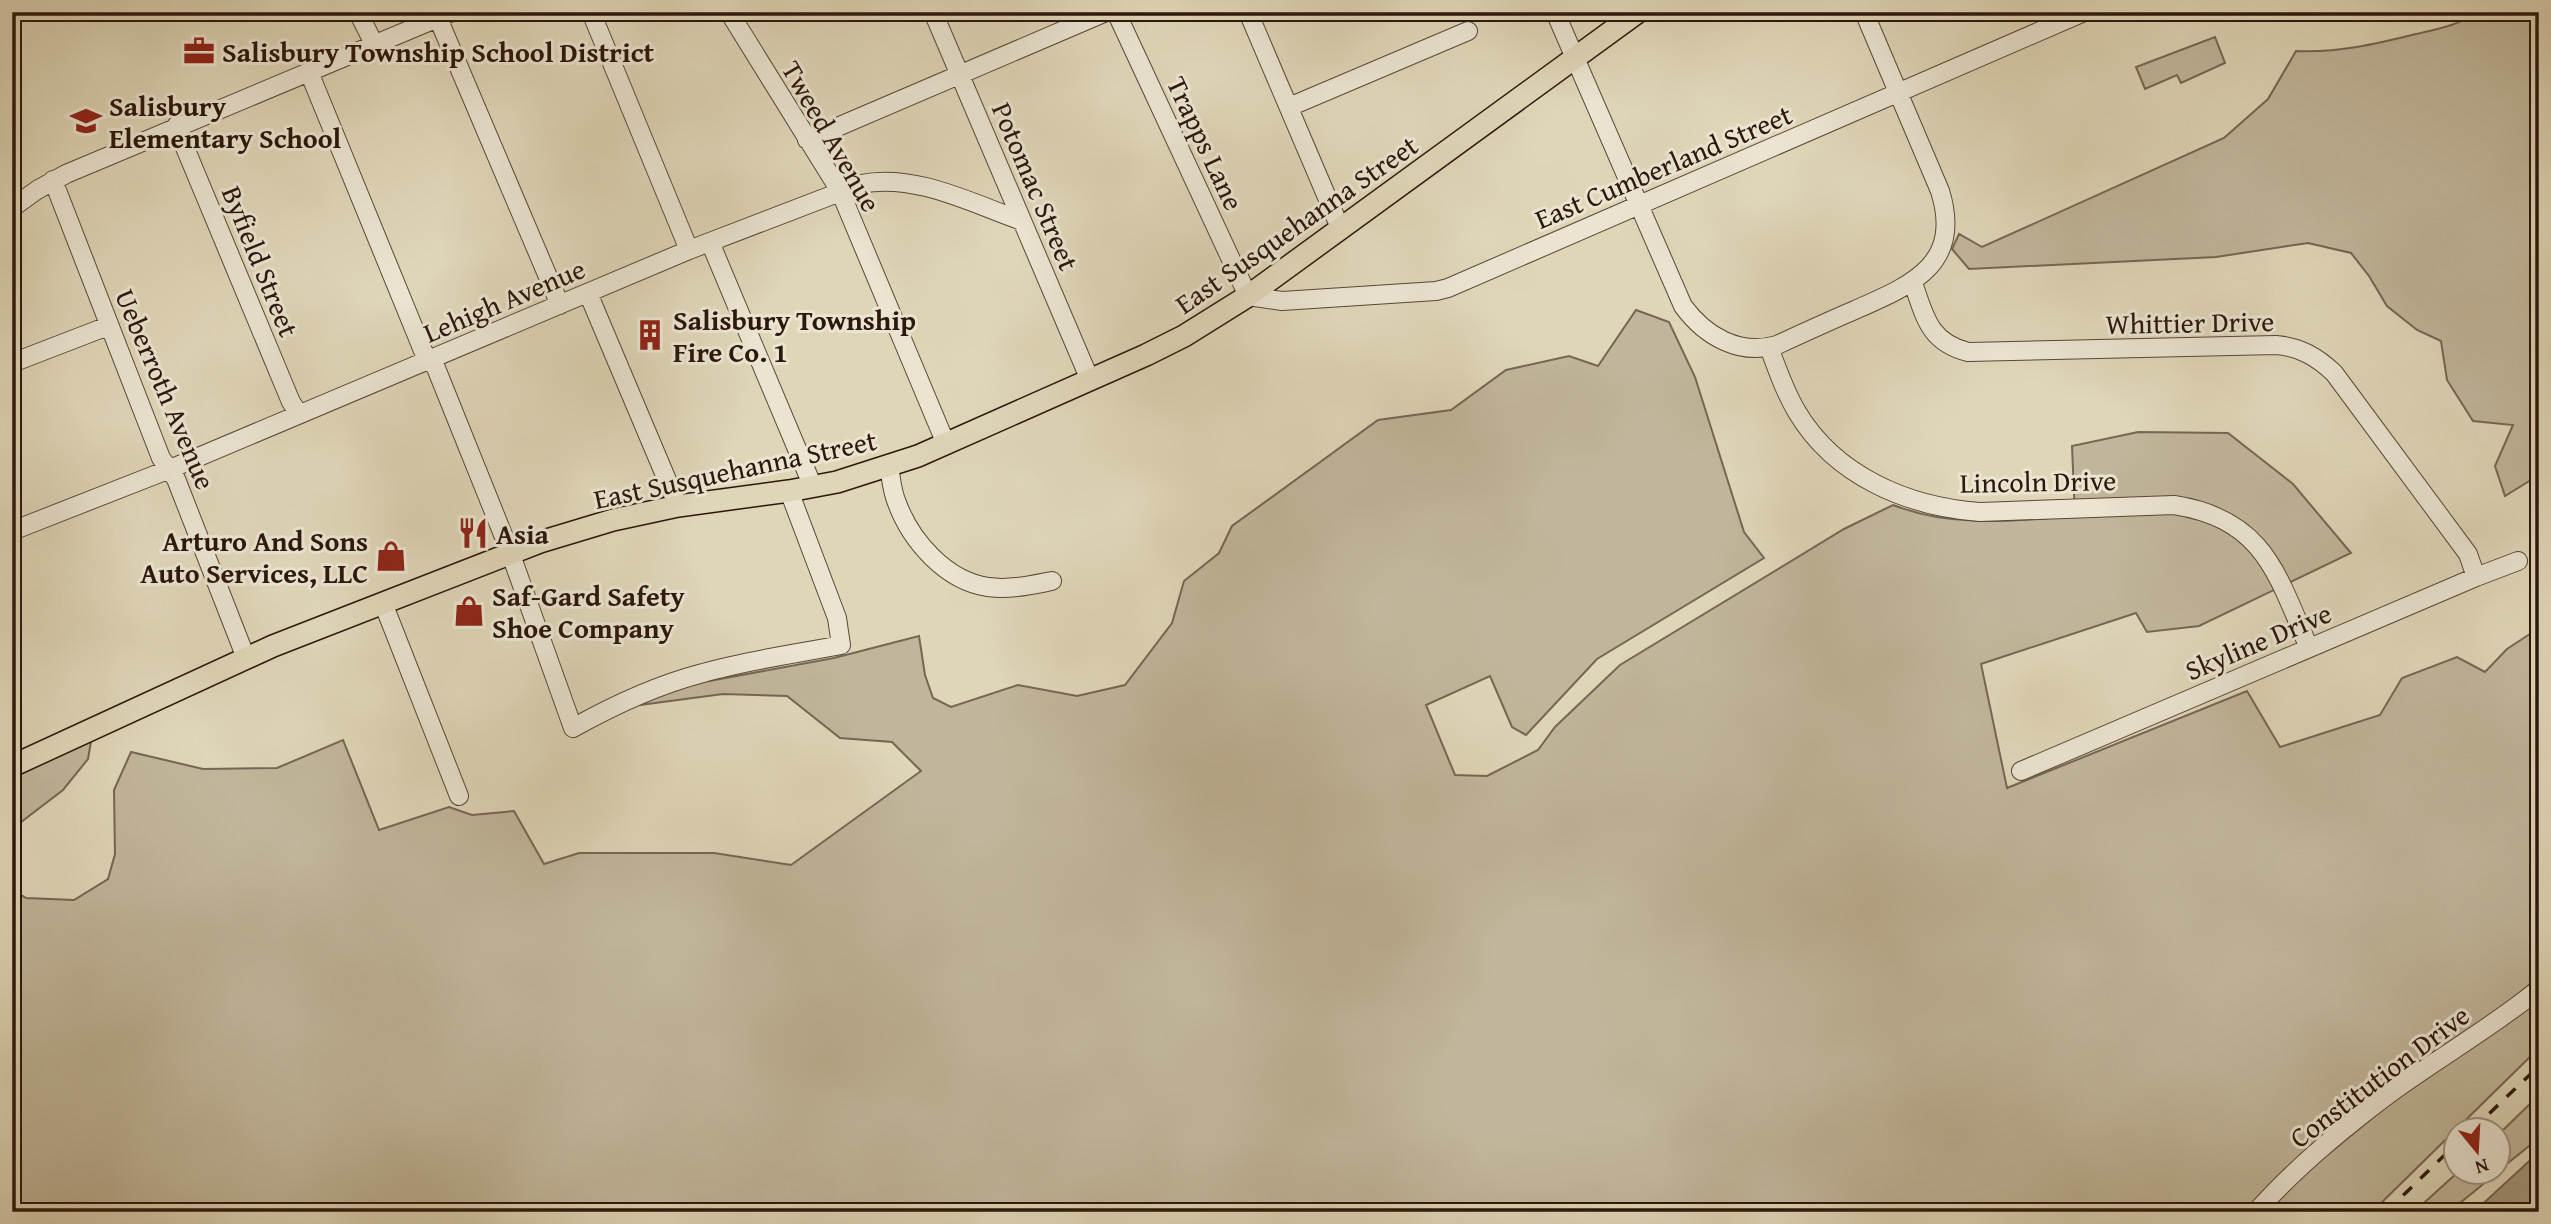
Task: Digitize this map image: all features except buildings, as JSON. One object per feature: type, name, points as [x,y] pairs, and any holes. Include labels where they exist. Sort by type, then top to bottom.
[{"type":"main road","name":"East Susquehanna Street","points":[[12,766],[246,658],[510,552],[613,520],[678,506],[813,487],[889,466],[946,444],[1090,380],[1184,336],[1248,296],[1638,12]]},
{"type":"street","points":[[358,12],[374,44]]},
{"type":"street","points":[[591,12],[690,250]]},
{"type":"street","name":"Tweed Avenue","points":[[729,12],[839,191],[946,444]]},
{"type":"street","name":"Potomac Street","points":[[933,12],[1090,380]]},
{"type":"street","points":[[807,140],[1105,12]]},
{"type":"street","name":"Trapps Lane","points":[[1116,12],[1248,296]]},
{"type":"street","points":[[1248,12],[1341,230]]},
{"type":"street","points":[[1555,12],[1676,292],[1692,319],[1717,338],[1749,348],[1769,347],[1913,283],[1937,255],[1945,233],[1946,220],[1940,191],[1864,12]]},
{"type":"street","name":"East Cumberland Street","points":[[1248,296],[1282,301],[1448,288],[2084,12]]},
{"type":"street","points":[[12,208],[53,180],[445,15],[560,305]]},
{"type":"street","points":[[1289,107],[1468,31]]},
{"type":"street","points":[[309,72],[424,354],[436,368],[510,552],[573,728],[625,701],[664,685],[703,673],[841,645],[837,618],[789,491]]},
{"type":"street","name":"Byfield Street","points":[[176,126],[291,402],[299,414]]},
{"type":"street","name":"Ueberroth Avenue","points":[[53,180],[160,458],[176,479],[246,658]]},
{"type":"street","name":"Lehigh Avenue","points":[[12,531],[170,469],[690,250],[839,191],[876,181],[909,182],[1022,221]]},
{"type":"street","points":[[710,242],[813,487]]},
{"type":"street","name":"Whittier Drive","points":[[1913,283],[1927,321],[1937,336],[1947,344],[1968,352],[2276,345],[2302,350],[2314,356],[2334,373],[2468,554],[2476,577]]},
{"type":"street","points":[[589,293],[678,506]]},
{"type":"street","points":[[12,363],[108,326]]},
{"type":"street","name":"Lincoln Drive","points":[[1769,347],[1790,399],[1816,438],[1851,469],[1892,492],[1937,507],[1980,512],[2174,505],[2194,508],[2226,521],[2247,536],[2265,554],[2276,572],[2309,648]]},
{"type":"street","points":[[889,466],[896,501],[909,528],[925,548],[952,573],[976,585],[989,587],[1013,588],[1052,581]]},
{"type":"street","name":"Skyline Drive","points":[[2021,771],[2518,561]]},
{"type":"street","points":[[383,603],[458,796]]},
{"type":"street","name":"Constitution Drive","points":[[2256,1212],[2303,1164],[2388,1095],[2469,1041],[2539,989]]},
{"type":"shaded area","points":[[2478,12],[2539,12],[2539,475],[2505,496],[2495,466],[2513,425],[2473,421],[2447,380],[2441,341],[2417,330],[2387,306],[2351,253],[2308,243],[2216,257],[1969,269],[1952,249],[1959,234],[1982,247],[2224,138],[2268,99],[2296,51],[2342,49],[2386,41],[2448,26]]},
{"type":"shaded area","points":[[2215,37],[2225,63],[2181,83],[2177,75],[2145,89],[2136,67]]},
{"type":"shaded area","points":[[1636,310],[1669,322],[1695,377],[1744,532],[1764,558],[1597,659],[1526,735],[1512,727],[1490,676],[1426,705],[1455,775],[1487,776],[1538,750],[1555,727],[1620,665],[1844,529],[1893,505],[1960,520],[2005,521],[2075,516],[2072,446],[2138,432],[2228,433],[2293,484],[2351,553],[2199,626],[2147,632],[2136,613],[1981,664],[2007,788],[2247,691],[2280,747],[2380,715],[2402,678],[2457,657],[2485,672],[2507,649],[2539,628],[2539,977],[2249,1212],[12,1212],[12,889],[26,898],[74,900],[108,879],[115,854],[114,790],[131,752],[203,769],[277,768],[343,740],[379,830],[449,807],[472,815],[514,811],[544,864],[579,853],[714,853],[791,865],[921,771],[892,742],[840,738],[787,696],[723,694],[640,705],[671,688],[834,658],[919,636],[925,675],[933,698],[951,707],[1018,685],[1077,696],[1125,685],[1172,623],[1184,581],[1219,553],[1232,526],[1378,420],[1451,410],[1506,370],[1569,356],[1598,366]]},
{"type":"shaded area","points":[[93,730],[88,759],[63,790],[12,829],[12,766]]},
{"type":"shaded area","points":[[2539,995],[2539,1048],[2470,1116],[2442,1116],[2442,1143],[2372,1212],[2264,1212],[2277,1196],[2387,1106],[2468,1050]]},
{"type":"shaded area","points":[[2539,1095],[2539,1138],[2512,1160],[2512,1121]]},
{"type":"shaded area","points":[[2539,1152],[2539,1212],[2474,1212],[2502,1186],[2512,1186],[2512,1177]]},
{"type":"shaded area","points":[[2443,1186],[2481,1186],[2449,1212],[2414,1212]]},
{"type":"railway","points":[[2487,1116],[2539,1066]]},
{"type":"railway","points":[[2386,1212],[2442,1158]]},
{"type":"place","name":"Salisbury Township School District","points":[[199,51]]},
{"type":"place","name":"Salisbury Elementary School","points":[[86,121]]},
{"type":"place","name":"Salisbury Township Fire Co. 1","points":[[650,335]]},
{"type":"place","name":"Asia","points":[[473,533]]},
{"type":"place","name":"Arturo And Sons Auto Services, LLC","points":[[391,556]]},
{"type":"place","name":"Saf-Gard Safety Shoe Company","points":[[469,611]]}]
